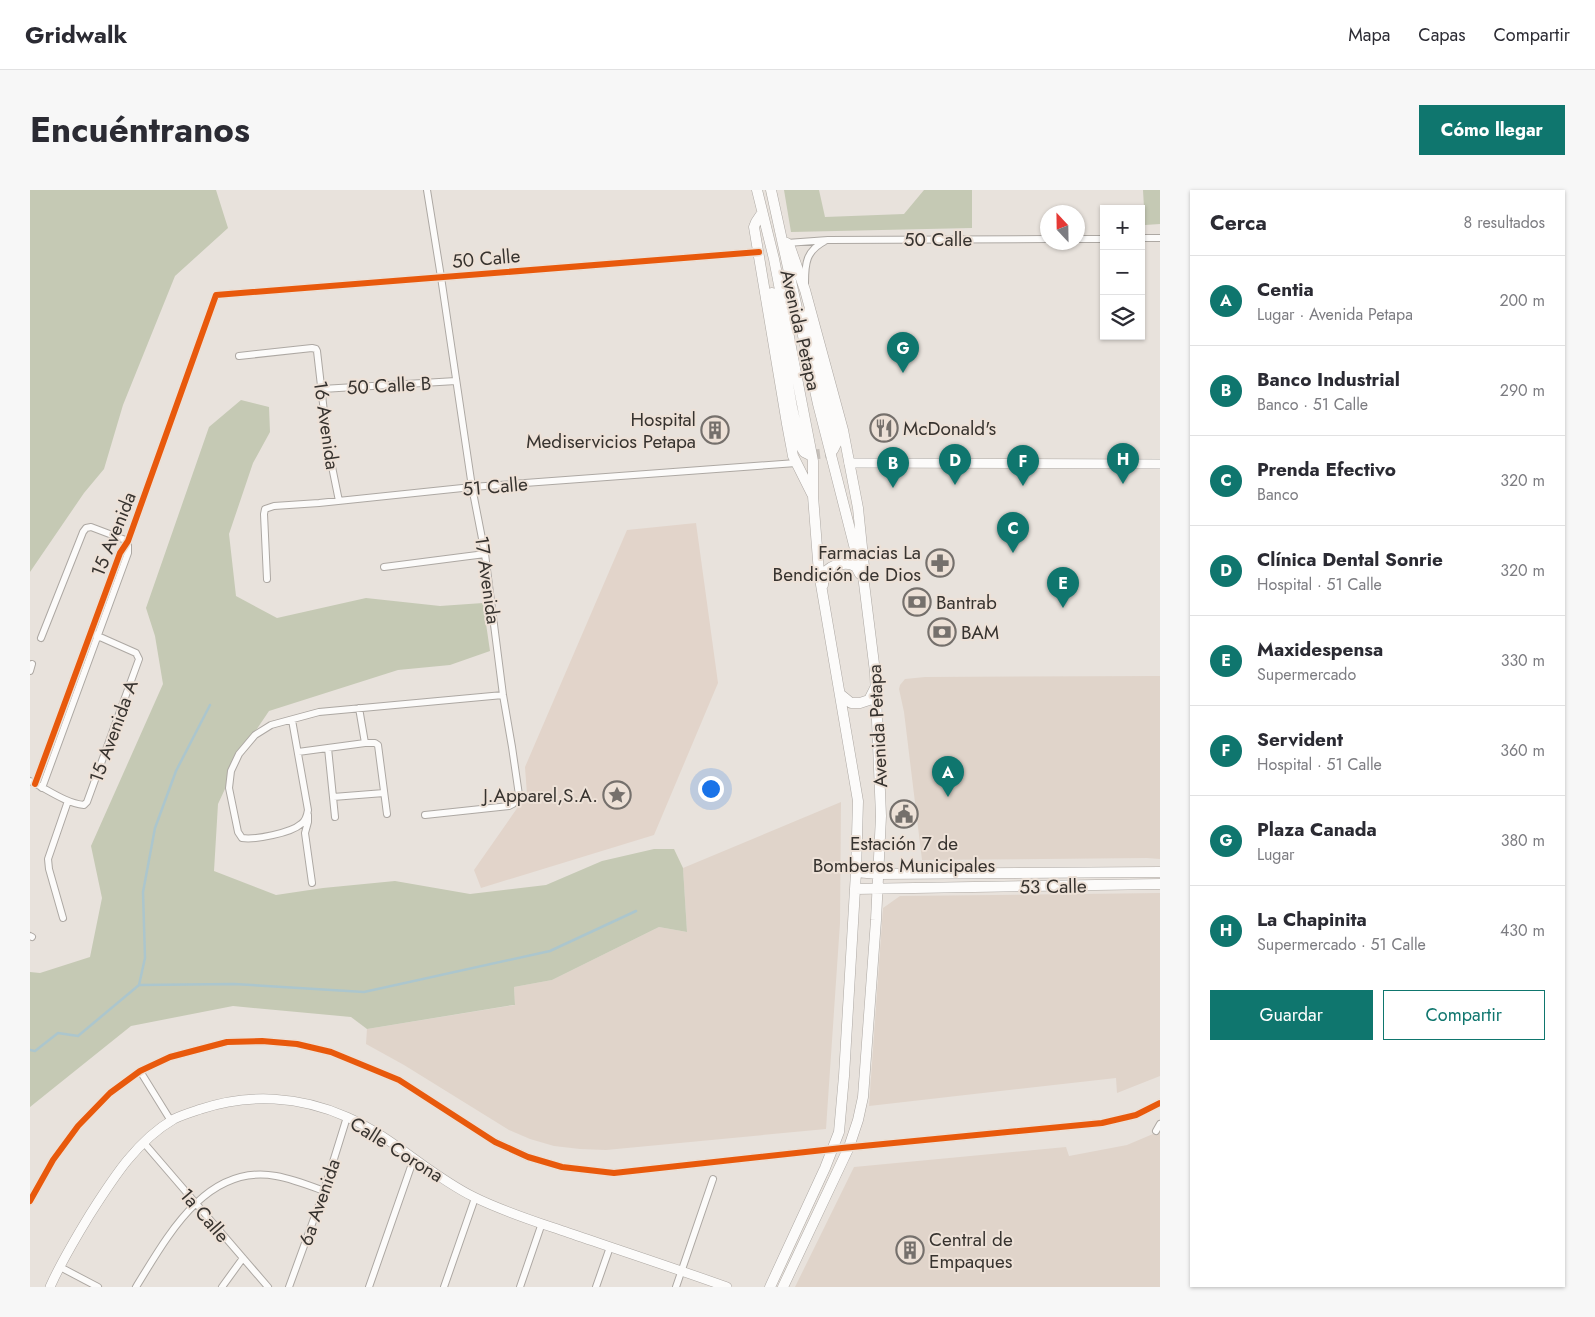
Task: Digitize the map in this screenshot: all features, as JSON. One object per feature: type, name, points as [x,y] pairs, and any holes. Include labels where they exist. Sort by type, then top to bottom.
[{"type":"main road","name":"Avenida Petapa","points":[[757,190],[774,259],[812,454],[812,496],[819,573],[856,782],[858,810],[844,1086],[839,1132],[770,1287]]},
{"type":"main road","name":"Avenida Petapa","points":[[771,190],[820,413],[863,575],[875,688],[881,816],[878,889],[863,1097],[849,1147],[783,1287]]},
{"type":"main road","points":[[762,213],[754,227],[787,424],[796,463],[812,496]]},
{"type":"main road","points":[[762,213],[766,260],[792,407],[801,447],[804,452],[810,455]]},
{"type":"main road","points":[[778,227],[783,232],[787,243],[836,438],[833,450]]},
{"type":"main road","points":[[787,243],[805,290],[836,398],[858,508],[865,563],[863,575]]},
{"type":"main road","points":[[823,603],[825,572],[839,565],[849,564],[856,567],[866,595]]},
{"type":"main road","points":[[840,694],[851,703],[860,703],[869,700],[875,688]]},
{"type":"main road","name":"53 Calle","points":[[856,872],[878,874],[1160,872]]},
{"type":"main road","name":"53 Calle","points":[[855,889],[1160,884]]},
{"type":"street","name":"17 Avenida","points":[[425,816],[509,806],[517,800],[518,796],[485,554],[472,487],[442,277],[427,190]]},
{"type":"street","points":[[1145,238],[1160,238]]},
{"type":"street","name":"50 Calle","points":[[787,243],[828,240],[1040,239]]},
{"type":"street","points":[[1085,239],[1100,239]]},
{"type":"street","points":[[805,290],[805,273],[809,254],[815,247],[828,240]]},
{"type":"street","name":"50 Calle","points":[[216,295],[758,252]]},
{"type":"street","name":"15 Avenida","points":[[42,788],[63,718],[81,670],[91,633],[120,553],[128,541],[216,295]]},
{"type":"street","name":"16 Avenida","points":[[239,356],[316,349],[328,446],[338,501]]},
{"type":"street","name":"50 Calle B","points":[[322,389],[456,381]]},
{"type":"street","name":"51 Calle","points":[[267,580],[264,514],[265,509],[274,506],[472,487],[796,463]]},
{"type":"street","points":[[849,463],[1160,464]]},
{"type":"street","points":[[41,638],[82,532],[86,528],[91,527],[128,541]]},
{"type":"street","name":"15 Avenida","points":[[81,670],[98,636],[128,552],[128,541]]},
{"type":"street","points":[[384,568],[485,554]]},
{"type":"street","points":[[91,633],[98,636]]},
{"type":"street","name":"15 Avenida A","points":[[63,918],[48,869],[48,859],[68,801],[80,805],[84,805],[87,802],[139,660],[136,653],[98,636]]},
{"type":"street","points":[[30,671],[32,664]]},
{"type":"street","points":[[308,815],[294,829],[257,838],[245,839],[240,836],[229,788],[231,771],[239,754],[255,736],[271,726],[318,712],[503,695]]},
{"type":"street","points":[[359,708],[365,743]]},
{"type":"street","name":"15 Avenida","points":[[33,782],[63,718]]},
{"type":"street","points":[[292,720],[308,810],[308,822],[305,832],[312,883]]},
{"type":"street","points":[[298,752],[365,743],[375,743],[378,745],[386,814]]},
{"type":"street","points":[[328,748],[336,817]]},
{"type":"street","points":[[33,782],[68,801]]},
{"type":"street","points":[[333,797],[384,794]]},
{"type":"street","points":[[30,1201],[53,1160],[78,1126],[110,1093],[140,1072],[170,1057],[227,1042],[262,1041],[297,1044],[331,1052],[398,1080],[495,1142],[528,1157],[562,1167],[614,1173],[849,1147],[1102,1123],[1136,1115],[1160,1103]]},
{"type":"street","points":[[140,1072],[171,1121]]},
{"type":"street","name":"Calle Corona","points":[[50,1287],[107,1188],[144,1142],[171,1121],[184,1115],[221,1103],[260,1098],[300,1102],[347,1117],[379,1135],[476,1198],[726,1287]]},
{"type":"street","name":"6a Avenida","points":[[290,1287],[324,1191],[347,1117]]},
{"type":"street","name":"1a Calle","points":[[144,1142],[268,1287]]},
{"type":"street","points":[[369,1287],[414,1158]]},
{"type":"street","points":[[136,1287],[171,1234],[195,1203],[210,1190],[242,1176],[259,1174],[292,1179],[324,1191]]},
{"type":"street","points":[[676,1287],[713,1179]]},
{"type":"street","points":[[444,1287],[476,1198]]},
{"type":"street","points":[[520,1287],[542,1223]]},
{"type":"street","points":[[596,1287],[610,1247]]},
{"type":"street","points":[[222,1287],[243,1258]]},
{"type":"street","points":[[60,1267],[98,1287]]},
{"type":"shaded area","points":[[696,523],[718,683],[654,835],[481,888],[474,870],[527,794],[525,767],[627,530]]},
{"type":"shaded area","points":[[1160,676],[1160,859],[922,860],[904,712],[899,689],[905,679],[925,677]]},
{"type":"shaded area","points":[[841,802],[840,923],[826,1129],[606,1150],[554,1146],[509,1130],[404,1065],[366,1044],[367,1029],[515,1005],[514,987],[552,980],[659,927],[687,932],[683,868]]},
{"type":"shaded area","points":[[1160,893],[1160,1076],[1117,1093],[1116,1078],[869,1106],[883,908],[900,896]]},
{"type":"shaded area","points":[[1160,1131],[1160,1287],[795,1287],[854,1167],[1066,1147],[1069,1156],[1127,1145]]},
{"type":"green space","points":[[30,190],[216,190],[228,228],[175,276],[123,405],[104,469],[84,493],[30,572]]},
{"type":"green space","points":[[784,190],[819,190],[825,217],[904,214],[924,190],[972,190],[972,228],[791,232]]},
{"type":"green space","points":[[1143,190],[1160,190],[1160,224],[1145,225]]},
{"type":"green space","points":[[241,400],[269,407],[270,432],[253,463],[229,534],[236,596],[277,618],[366,598],[440,606],[483,603],[490,651],[450,665],[398,670],[269,711],[244,748],[218,804],[214,871],[276,895],[395,881],[470,894],[546,885],[602,861],[654,849],[674,849],[683,868],[687,932],[659,927],[552,980],[514,987],[515,1005],[367,1029],[351,1017],[233,1006],[131,1026],[30,1107],[30,972],[40,973],[90,957],[102,898],[91,846],[163,684],[155,636],[146,608],[209,427]]},
{"type":"waterway","points":[[139,985],[145,958],[143,892],[155,828],[176,771],[210,705]]},
{"type":"waterway","points":[[30,1050],[35,1051],[58,1033],[78,1036],[139,985],[234,984],[364,992],[550,951],[636,911]]},
{"type":"tunnel","points":[[810,455],[828,453],[833,450]]},
{"type":"cycle path","points":[[35,784],[120,553],[128,541],[216,295],[759,252]]},
{"type":"cycle path","points":[[30,1201],[53,1160],[78,1126],[110,1093],[140,1071],[170,1057],[227,1042],[262,1041],[297,1044],[331,1052],[399,1080],[495,1142],[528,1157],[562,1167],[614,1173],[842,1148],[1102,1123],[1136,1115],[1160,1103]]},
{"type":"place","name":"Plaza Canada","points":[[903,373]]},
{"type":"place","name":"McDonald's","points":[[884,428]]},
{"type":"place","name":"Hospital Mediservicios Petapa","points":[[715,430]]},
{"type":"place","name":"La Chapinita","points":[[1123,484]]},
{"type":"place","name":"Clínica Dental Sonrie","points":[[955,485]]},
{"type":"place","name":"Servident","points":[[1023,486]]},
{"type":"place","name":"Banco Industrial","points":[[893,488]]},
{"type":"place","name":"Prenda Efectivo","points":[[1013,553]]},
{"type":"place","name":"Farmacias La Bendición de Dios","points":[[940,563]]},
{"type":"place","name":"Bantrab","points":[[917,602]]},
{"type":"place","name":"Maxidespensa","points":[[1063,608]]},
{"type":"place","name":"BAM","points":[[942,632]]},
{"type":"place","name":"J.Apparel,S.A.","points":[[617,795]]},
{"type":"place","name":"Centia","points":[[948,797]]},
{"type":"place","name":"Estación 7 de Bomberos Municipales","points":[[904,814]]},
{"type":"place","name":"Central de Empaques","points":[[910,1250]]}]
